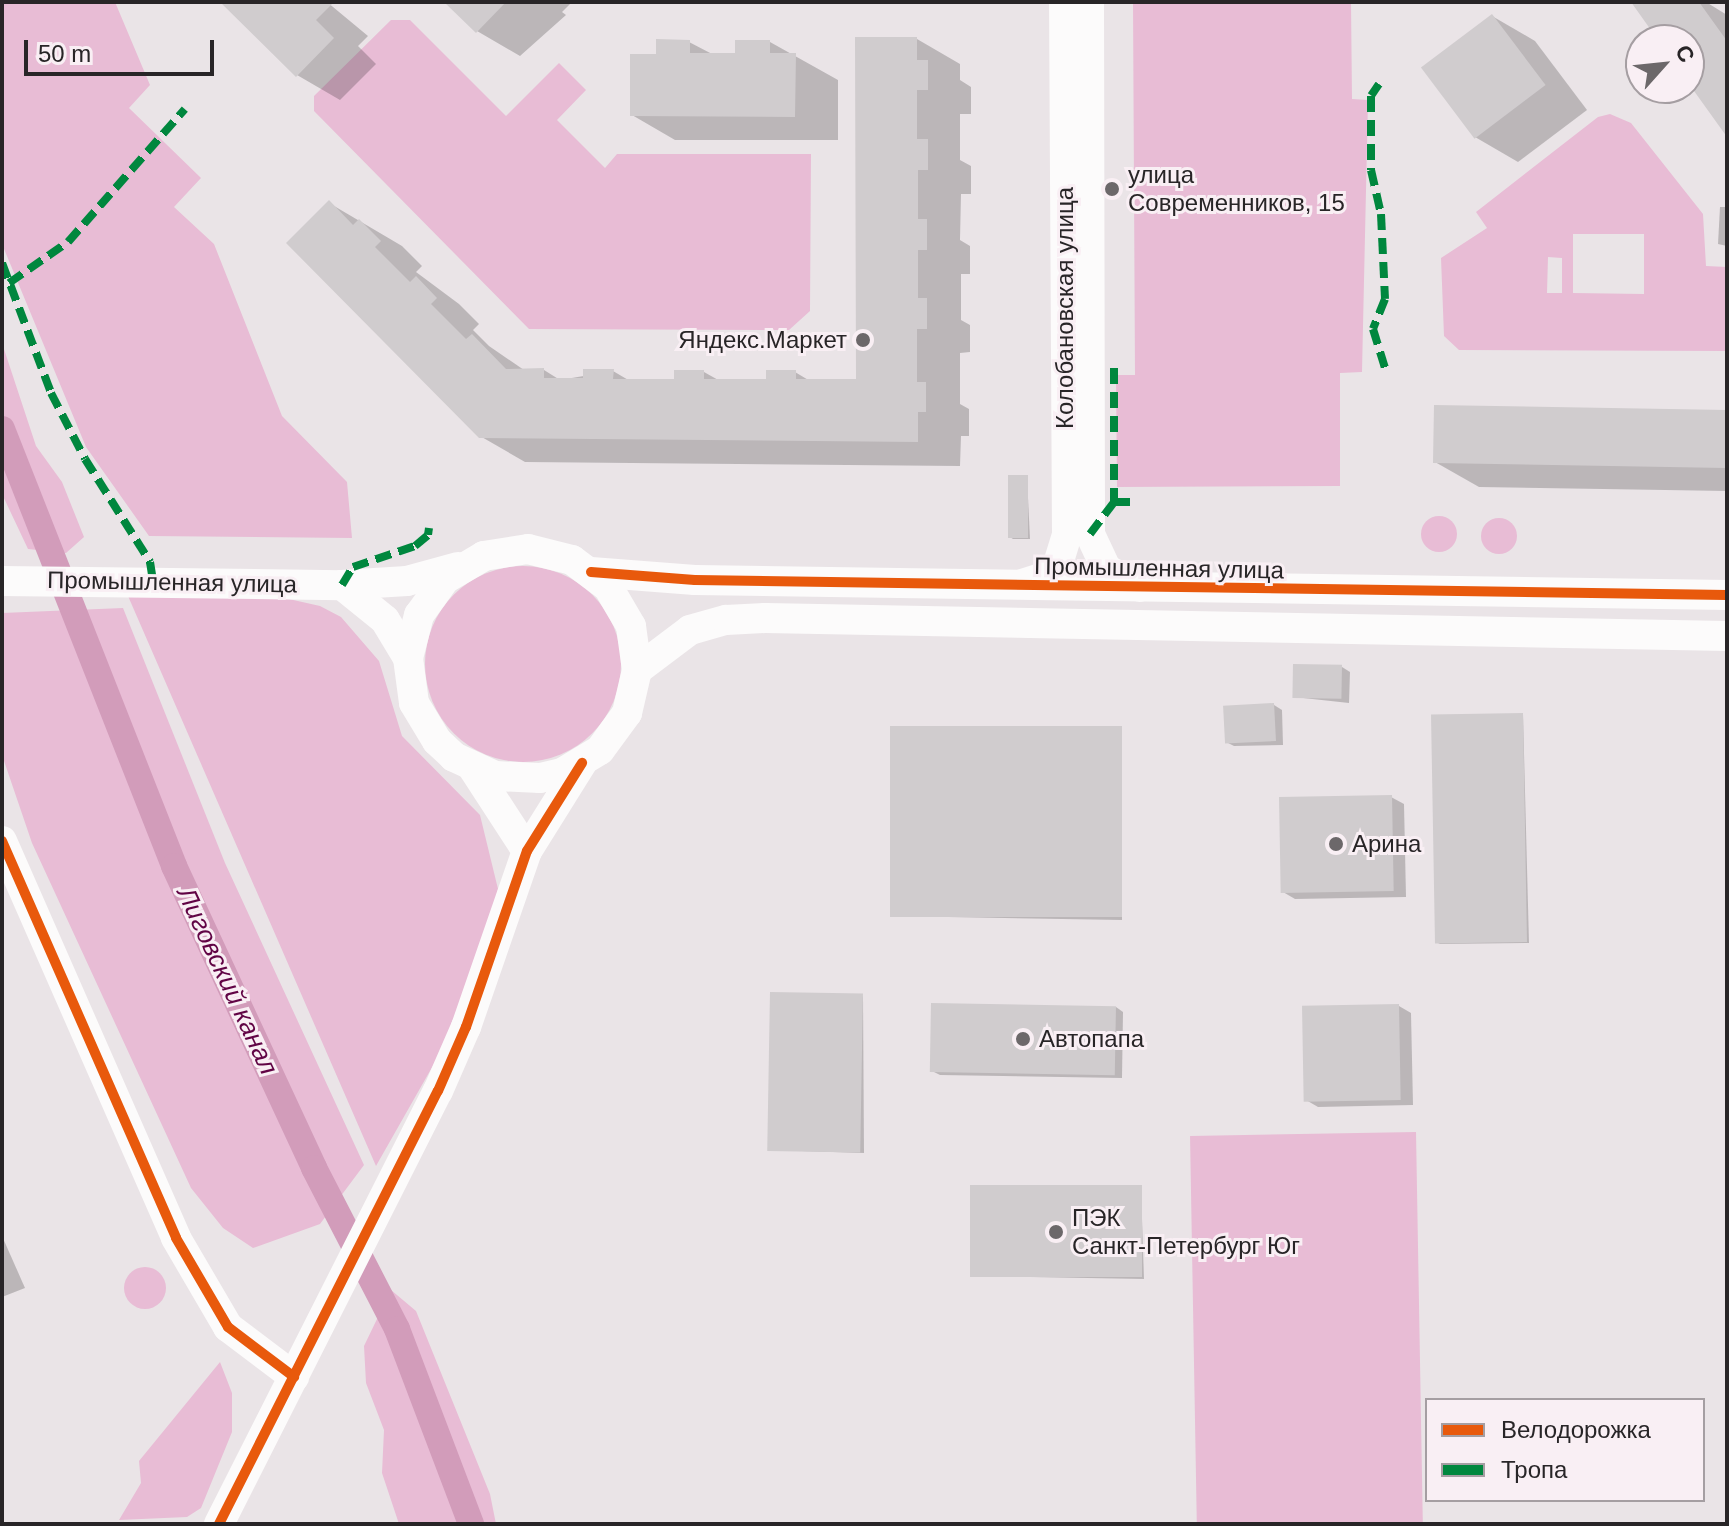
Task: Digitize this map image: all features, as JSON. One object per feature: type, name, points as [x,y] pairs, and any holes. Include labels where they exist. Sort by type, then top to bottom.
[{"type":"street","name":"Колобановская улица","points":[[1016,586],[1051,572],[1066,545],[1064,2]]},
{"type":"street","name":"Колобановская улица","points":[[1089,2],[1090,534],[1106,569],[1142,588]]},
{"type":"street","points":[[219,1524],[388,1195],[466,1027],[527,851],[582,763],[621,723],[637,670],[626,615],[591,572],[551,552],[528,549],[484,556],[463,565],[430,595],[411,636],[409,681],[424,723],[437,741],[473,768],[495,776],[540,778],[582,763]]},
{"type":"street","name":"Промышленная улица","points":[[2,581],[342,585],[407,581],[463,565]]},
{"type":"street","name":"Промышленная улица","points":[[591,572],[695,580],[1727,595]]},
{"type":"street","points":[[342,585],[385,620],[408,658]]},
{"type":"street","points":[[637,670],[690,630],[726,620],[765,618],[1727,636]]},
{"type":"street","points":[[473,768],[527,851]]},
{"type":"street","points":[[2,841],[176,1238],[228,1327],[294,1377]]},
{"type":"shaded area","points":[[2,2],[115,2],[150,85],[129,108],[201,178],[174,207],[214,244],[282,416],[347,482],[352,538],[149,536],[86,447],[2,244]]},
{"type":"shaded area","points":[[1133,2],[1351,2],[1352,99],[1368,100],[1362,372],[1340,373],[1340,486],[1117,487],[1116,375],[1135,375]]},
{"type":"shaded area","points":[[391,20],[410,20],[506,116],[559,63],[586,90],[557,120],[605,168],[617,154],[811,154],[810,311],[789,330],[529,329],[314,111],[314,96]]},
{"type":"shaded area","points":[[1610,114],[1631,123],[1703,214],[1706,266],[1727,267],[1727,351],[1459,350],[1444,336],[1441,258],[1487,228],[1476,212],[1598,117]],"holes":[[[1573,234],[1644,234],[1644,294],[1573,293]],[[1548,257],[1562,258],[1562,293],[1547,293]]]},
{"type":"shaded area","points":[[2,343],[36,446],[62,482],[84,537],[66,553],[28,549],[2,494]]},
{"type":"shaded area","points":[[1439,516],[1452,521],[1457,534],[1452,547],[1439,552],[1426,547],[1421,534],[1426,521]]},
{"type":"shaded area","points":[[1499,518],[1512,523],[1517,536],[1512,549],[1499,554],[1486,549],[1481,536],[1486,523]]},
{"type":"shaded area","points":[[523,566],[560,574],[592,595],[613,627],[621,664],[613,701],[592,733],[560,754],[523,762],[486,754],[454,733],[433,701],[425,664],[433,627],[454,595],[486,574]]},
{"type":"shaded area","points":[[128,596],[280,597],[320,606],[341,617],[379,661],[402,736],[480,815],[498,889],[486,938],[439,1055],[376,1166]]},
{"type":"shaded area","points":[[123,608],[225,863],[364,1165],[320,1224],[253,1248],[223,1228],[191,1188],[32,843],[2,755],[2,613]]},
{"type":"shaded area","points":[[1416,1132],[1423,1524],[1197,1524],[1190,1136]]},
{"type":"shaded area","points":[[145,1267],[160,1273],[166,1288],[160,1303],[145,1309],[130,1303],[124,1288],[130,1273]]},
{"type":"shaded area","points":[[391,1290],[416,1311],[490,1494],[496,1524],[399,1524],[382,1473],[384,1430],[366,1383],[364,1346]]},
{"type":"shaded area","points":[[220,1362],[232,1393],[232,1432],[201,1508],[187,1517],[119,1520],[141,1483],[139,1461]]},
{"type":"building","points":[[220,2],[334,2],[316,20],[334,38],[296,77]]},
{"type":"building","points":[[444,2],[506,2],[476,33]]},
{"type":"building","points":[[1631,2],[1699,2],[1727,41],[1727,137],[1703,104],[1705,24],[1647,24]]},
{"type":"building","points":[[1492,14],[1546,85],[1474,139],[1421,68]]},
{"type":"building","points":[[855,37],[917,37],[917,60],[928,60],[928,90],[917,90],[917,139],[928,139],[928,170],[918,170],[918,219],[927,219],[927,250],[918,250],[918,298],[927,298],[927,329],[917,329],[917,382],[926,382],[926,412],[918,412],[918,442],[479,438],[286,243],[329,200],[353,225],[359,219],[381,241],[375,247],[410,282],[416,276],[437,298],[431,304],[466,339],[472,334],[506,369],[544,368],[544,378],[583,378],[583,369],[614,369],[613,379],[674,379],[674,370],[704,370],[704,379],[766,379],[766,370],[796,370],[796,379],[856,379]]},
{"type":"building","points":[[656,39],[690,40],[690,53],[735,53],[735,40],[770,40],[770,53],[796,53],[795,117],[630,116],[630,54],[656,54]]},
{"type":"building","points":[[1434,405],[1727,410],[1726,468],[1433,463]]},
{"type":"building","points":[[1008,475],[1028,475],[1028,538],[1008,538]]},
{"type":"building","points":[[1293,664],[1342,665],[1341,699],[1292,698]]},
{"type":"building","points":[[1274,703],[1276,741],[1225,744],[1223,706]]},
{"type":"building","points":[[1523,713],[1527,942],[1435,944],[1431,715]]},
{"type":"building","points":[[890,726],[1122,726],[1122,917],[890,917]]},
{"type":"building","name":"Арина","points":[[1392,795],[1394,891],[1281,893],[1279,797]]},
{"type":"building","points":[[770,992],[863,994],[860,1153],[767,1151]]},
{"type":"building","name":"Автопапа","points":[[931,1003],[1116,1006],[1115,1075],[930,1072]]},
{"type":"building","points":[[1399,1004],[1401,1100],[1304,1102],[1302,1006]]},
{"type":"building","name":"ПЭК Санкт-Петербург Юг","points":[[970,1185],[1142,1185],[1142,1277],[970,1277]]},
{"type":"waterway","name":"Лиговский канал","points":[[2,429],[174,866],[314,1168],[397,1329],[471,1524]]},
{"type":"marked path","points":[[1379,84],[1371,96],[1371,170],[1381,214],[1385,299],[1373,329],[1385,368]]},
{"type":"marked path","points":[[9,283],[68,242],[185,109]]},
{"type":"marked path","points":[[2,263],[51,393],[85,459],[150,562],[153,582]]},
{"type":"marked path","points":[[1114,368],[1114,502]]},
{"type":"marked path","points":[[1090,534],[1114,502],[1132,502]]},
{"type":"marked path","points":[[342,585],[353,567],[415,546],[428,535],[429,528]]},
{"type":"cycle path","points":[[591,572],[695,580],[1727,595]]},
{"type":"cycle path","points":[[219,1524],[438,1091],[466,1027],[527,851],[582,763]]},
{"type":"cycle path","points":[[2,841],[176,1238],[228,1327],[294,1377]]},
{"type":"place","name":"улица Современников, 15","points":[[1112,189]]},
{"type":"place","name":"Яндекс.Маркет","points":[[863,340]]},
{"type":"place","name":"Арина","points":[[1336,844]]},
{"type":"place","name":"Автопапа","points":[[1023,1039]]},
{"type":"place","name":"ПЭК Санкт-Петербург Юг","points":[[1056,1232]]}]
